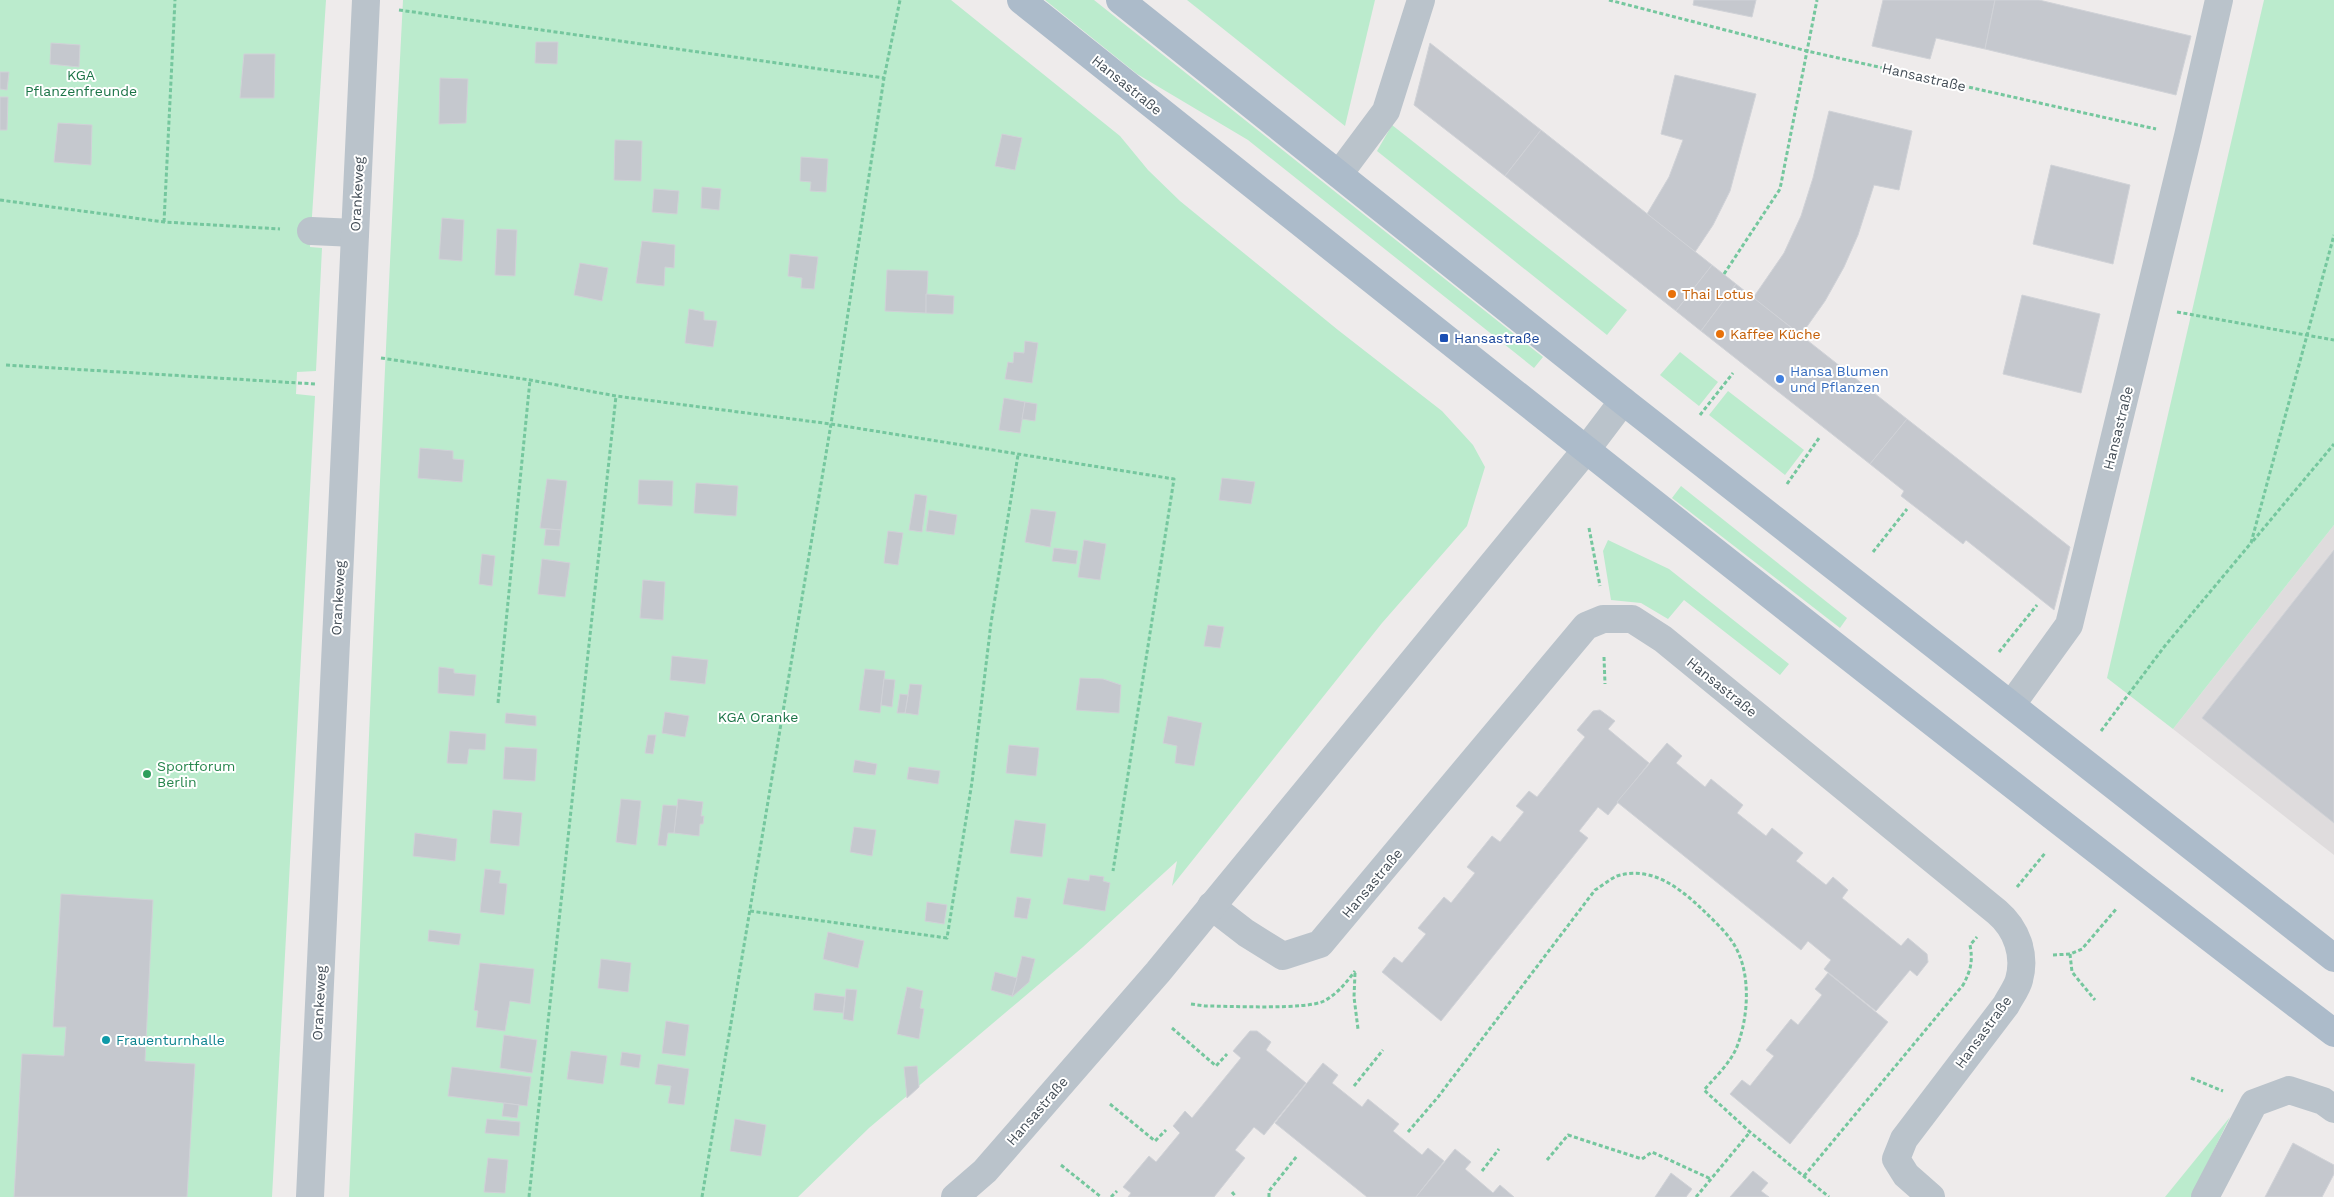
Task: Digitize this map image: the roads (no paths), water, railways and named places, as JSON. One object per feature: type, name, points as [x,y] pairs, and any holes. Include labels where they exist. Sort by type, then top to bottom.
[{"type":"main road","name":"Hansastraße","points":[[1021,0],[1586,450],[2058,822],[2334,1033]]},
{"type":"main road","points":[[1120,0],[1623,401],[2334,958]]},
{"type":"street","name":"Orankeweg","points":[[310,1197],[366,0]]},
{"type":"street","points":[[1339,174],[1386,111],[1421,0]]},
{"type":"street","name":"Hansastraße","points":[[2012,704],[2069,626],[2148,306],[2219,0]]},
{"type":"street","points":[[311,231],[355,233]]},
{"type":"street","name":"Hansastraße","points":[[955,1197],[985,1171],[1139,994],[1586,450],[1623,401]]},
{"type":"street","name":"Hansastraße","points":[[1211,906],[1246,933],[1283,956],[1320,944],[1586,626],[1603,619],[1632,619],[1664,639],[1997,912],[2006,920],[2016,937],[2022,956],[2019,981],[2006,1005],[1904,1139],[1896,1159],[1906,1175],[1931,1197]]},
{"type":"street","points":[[2205,1197],[2254,1103],[2289,1090],[2323,1101],[2334,1109]]},
{"type":"place","name":"Thai Lotus","points":[[1672,294]]},
{"type":"place","name":"Kaffee Küche","points":[[1720,334]]},
{"type":"place","name":"Hansastraße","points":[[1444,338]]},
{"type":"place","name":"Hansa Blumen und Pflanzen","points":[[1780,379]]},
{"type":"place","name":"Sportforum Berlin","points":[[147,774]]},
{"type":"place","name":"Frauenturnhalle","points":[[106,1040]]},
{"type":"park label","name":"KGA Pflanzenfreunde","points":[[81,84]]},
{"type":"park label","name":"KGA Oranke","points":[[758,717]]}]
